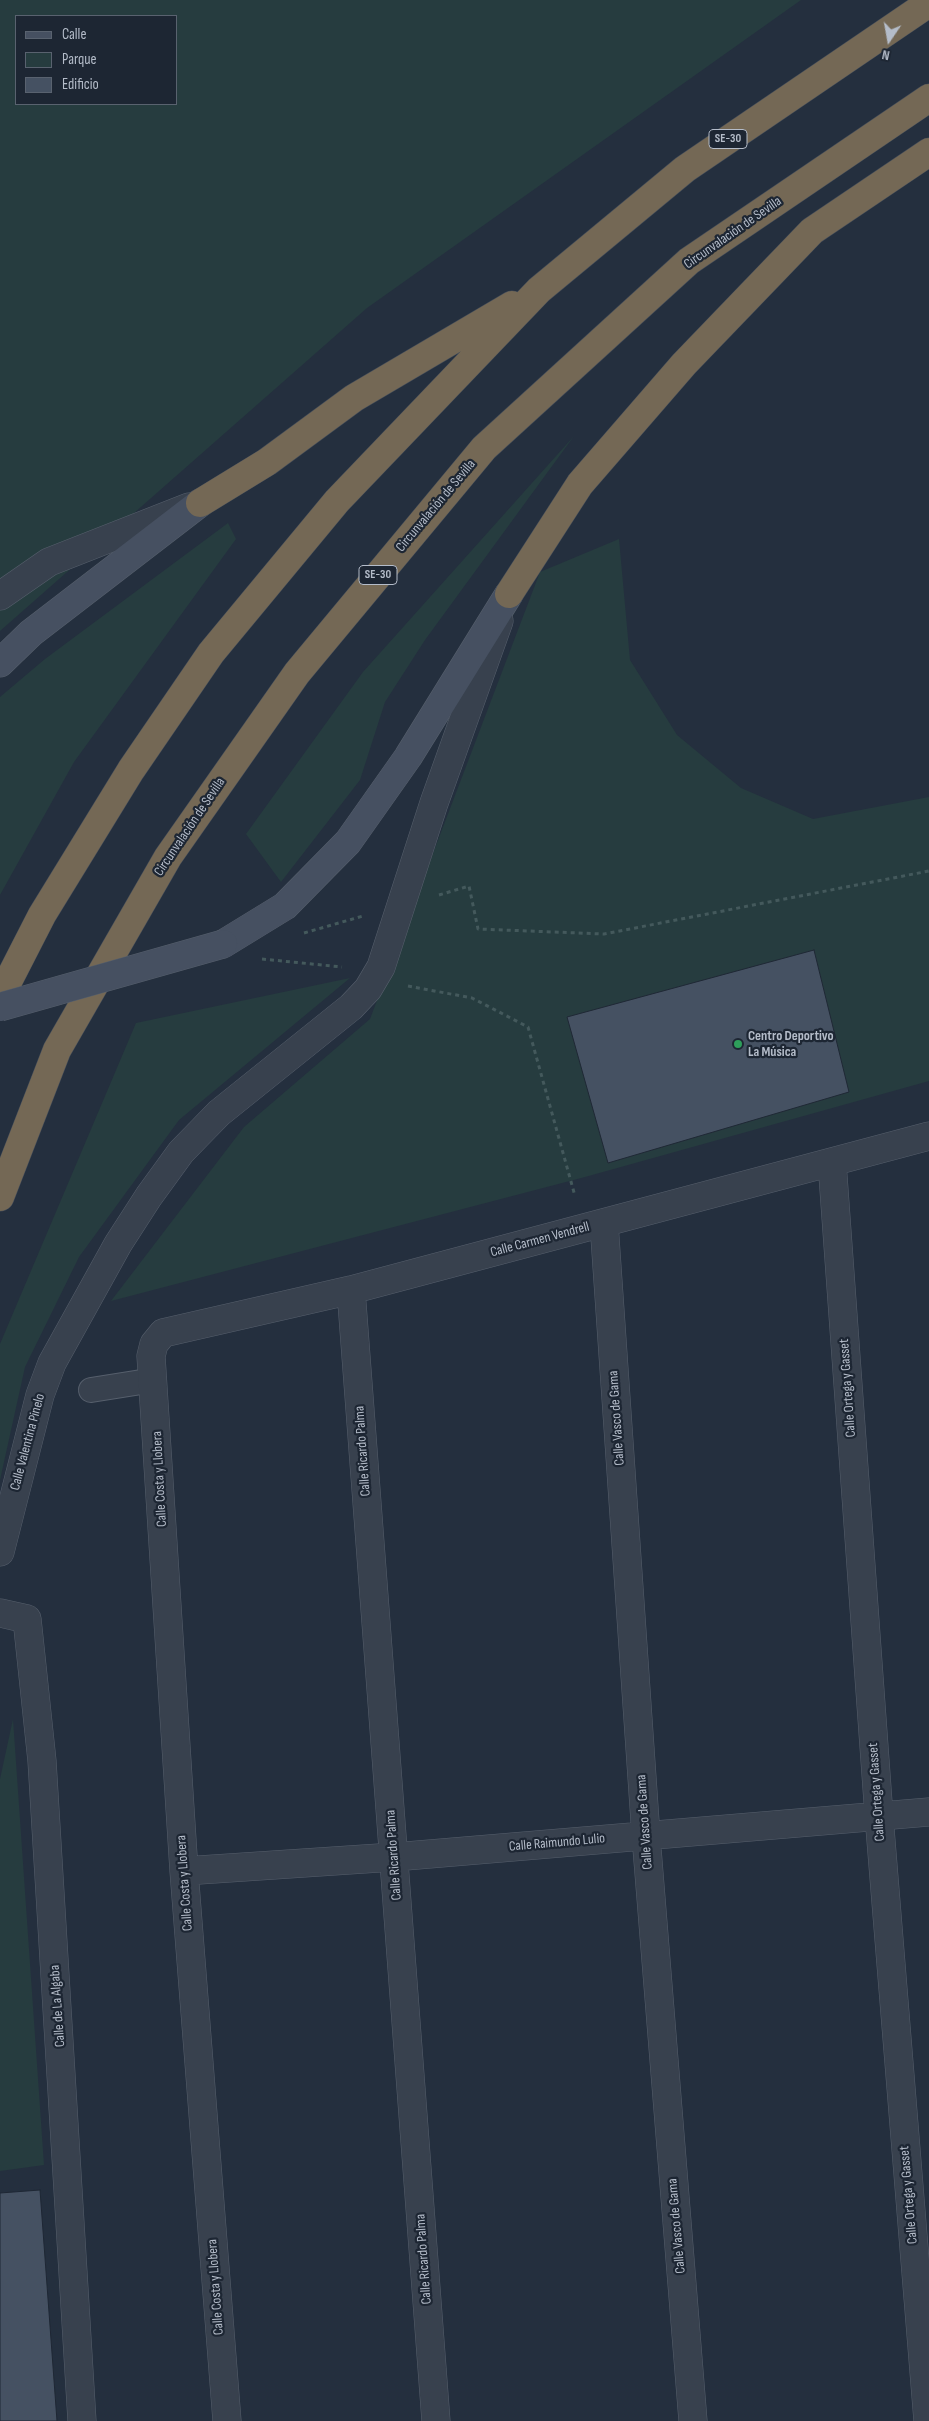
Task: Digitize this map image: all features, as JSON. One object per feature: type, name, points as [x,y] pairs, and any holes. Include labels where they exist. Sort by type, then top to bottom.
[{"type":"highway","name":"SE-30","points":[[0,997],[52,899],[131,770],[211,653],[338,501],[539,290],[685,169],[929,3]]},
{"type":"highway","name":"Circunvalación de Sevilla","points":[[0,1197],[57,1050],[168,857],[297,674],[484,448],[690,262],[929,98]]},
{"type":"highway","points":[[508,594],[580,484],[684,364],[812,231],[929,152]]},
{"type":"highway","points":[[200,503],[267,462],[354,398],[539,290]]},
{"type":"main road","points":[[0,663],[32,633],[200,503]]},
{"type":"main road","points":[[0,1007],[223,944],[284,906],[348,842],[408,757],[508,594]]},
{"type":"street","points":[[0,596],[49,562],[200,503]]},
{"type":"street","name":"Calle Valentina Pinelo","points":[[0,1552],[40,1395],[52,1363],[118,1244],[149,1196],[181,1152],[219,1112],[332,1024],[368,989],[381,967],[434,803],[508,594]]},
{"type":"street","name":"Calle Carmen Vendrell","points":[[154,1344],[163,1333],[351,1290],[929,1136]]},
{"type":"street","name":"Calle Ortega y Gasset","points":[[832,1162],[879,1816],[928,2421]]},
{"type":"street","name":"Calle Vasco de Gama","points":[[594,1225],[693,2421]]},
{"type":"street","name":"Calle Ricardo Palma","points":[[351,1290],[436,2421]]},
{"type":"street","name":"Calle Costa y Llobera","points":[[154,1344],[151,1356],[184,1871],[227,2421]]},
{"type":"street","points":[[90,1390],[154,1380]]},
{"type":"street","name":"Calle de La Algaba","points":[[0,1613],[27,1619],[42,1761],[82,2421]]},
{"type":"street","name":"Calle Raimundo Lulio","points":[[184,1871],[394,1857],[929,1812]]},
{"type":"path","points":[[432,897],[469,886],[478,929],[604,934],[929,871]]},
{"type":"path","points":[[302,934],[367,916]]},
{"type":"path","points":[[255,959],[347,968]]},
{"type":"path","points":[[405,986],[472,998],[528,1028],[594,1225]]},
{"type":"green space","points":[[0,0],[801,0],[367,308],[0,631]]},
{"type":"green space","points":[[574,436],[425,640],[385,702],[360,780],[281,882],[246,834],[363,672]]},
{"type":"green space","points":[[228,523],[236,539],[74,762],[0,895],[0,697],[45,659]]},
{"type":"green space","points":[[619,539],[630,660],[677,735],[741,788],[813,819],[929,797],[929,1081],[585,1177],[111,1301],[244,1127],[370,1019],[540,572]]},
{"type":"green space","points":[[350,978],[179,1120],[79,1257],[25,1367],[0,1480],[0,1344],[136,1023]]},
{"type":"green space","points":[[13,1719],[44,2165],[0,2171],[0,1779]]},
{"type":"building","points":[[814,950],[849,1092],[608,1163],[567,1017]]},
{"type":"building","points":[[40,2190],[57,2421],[0,2421],[0,2193]]},
{"type":"place","name":"Centro Deportivo La Música","points":[[738,1044]]}]
